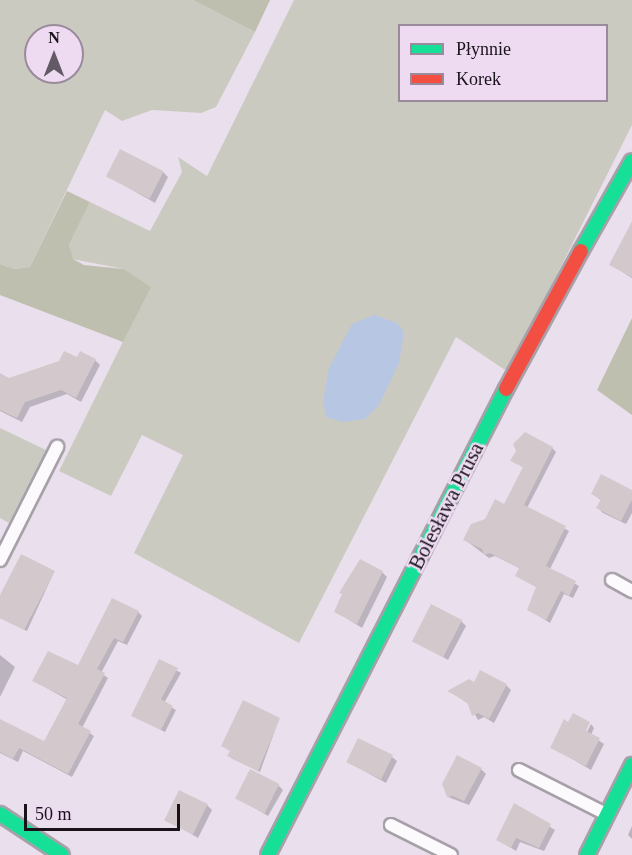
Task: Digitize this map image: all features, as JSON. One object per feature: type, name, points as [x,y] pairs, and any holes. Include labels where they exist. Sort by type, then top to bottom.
[{"type":"street","name":"Bolesława Prusa","points":[[268,855],[520,361],[632,161]]},
{"type":"street","points":[[587,855],[630,772]]},
{"type":"street","points":[[0,814],[62,855]]},
{"type":"lane","points":[[0,560],[57,447]]},
{"type":"lane","points":[[612,580],[632,591]]},
{"type":"lane","points":[[519,770],[607,814]]},
{"type":"lane","points":[[391,825],[451,855]]},
{"type":"shaded area","points":[[0,0],[193,0],[255,32],[216,107],[201,113],[152,110],[122,121],[105,110],[30,267],[14,269],[0,264]]},
{"type":"shaded area","points":[[294,0],[632,0],[632,125],[508,372],[456,337],[299,643],[134,553],[183,455],[142,435],[111,496],[59,471],[150,287],[124,269],[72,259],[69,245],[90,202],[150,231],[182,172],[178,157],[207,176]]},
{"type":"shaded area","points":[[0,428],[46,450],[9,523],[0,518]]},
{"type":"green space","points":[[193,0],[270,0],[255,32]]},
{"type":"green space","points":[[67,191],[90,202],[69,245],[73,259],[84,265],[124,269],[151,287],[123,342],[0,295],[0,264],[14,269],[30,267]]},
{"type":"green space","points":[[632,318],[632,415],[597,390]]},
{"type":"water","points":[[374,315],[397,323],[404,332],[399,363],[379,405],[365,419],[343,422],[326,417],[323,402],[329,368],[352,324]]},
{"type":"building","points":[[120,149],[164,171],[150,199],[106,177]]},
{"type":"building","points":[[632,221],[632,277],[609,265]]},
{"type":"building","points":[[64,351],[77,357],[80,351],[96,359],[76,398],[61,390],[25,402],[17,418],[0,410],[0,373],[9,378],[59,361]]},
{"type":"building","points":[[525,432],[553,447],[524,505],[566,526],[546,566],[576,581],[569,596],[561,591],[546,620],[527,610],[536,587],[515,576],[519,568],[490,553],[484,555],[482,549],[463,540],[471,524],[485,519],[495,499],[504,504],[523,467],[510,461],[516,451],[513,444]]},
{"type":"building","points":[[601,474],[632,490],[632,500],[621,521],[596,508],[601,499],[591,494]]},
{"type":"building","points":[[21,554],[55,571],[24,630],[0,618],[0,595]]},
{"type":"building","points":[[360,559],[383,571],[357,624],[334,612],[342,594],[339,593]]},
{"type":"building","points":[[112,598],[139,611],[123,642],[114,638],[97,669],[105,673],[78,724],[91,731],[68,774],[19,748],[13,759],[0,752],[0,719],[44,741],[67,698],[32,681],[48,651],[78,665]]},
{"type":"building","points":[[431,604],[462,620],[443,657],[412,641]]},
{"type":"building","points":[[159,659],[178,668],[161,699],[173,706],[161,730],[131,716]]},
{"type":"building","points":[[480,670],[507,684],[489,719],[478,713],[472,716],[467,702],[447,691],[469,679],[474,682]]},
{"type":"building","points":[[243,700],[280,718],[258,771],[227,756],[230,751],[221,746]]},
{"type":"building","points":[[573,713],[590,722],[586,731],[600,738],[586,766],[550,748],[564,719],[568,722]]},
{"type":"building","points":[[358,738],[393,755],[381,779],[346,762]]},
{"type":"building","points":[[457,755],[482,768],[464,801],[453,796],[447,797],[442,784]]},
{"type":"building","points":[[250,769],[279,784],[264,813],[235,798]]},
{"type":"building","points":[[179,790],[208,804],[193,835],[164,821]]},
{"type":"building","points":[[514,803],[551,824],[539,848],[516,838],[511,848],[496,840]]},
{"type":"traffic: fast","points":[[581,251],[632,161]]},
{"type":"traffic: fast","points":[[268,855],[506,389]]},
{"type":"traffic: fast","points":[[587,855],[632,765]]},
{"type":"traffic: fast","points":[[0,814],[62,855]]},
{"type":"traffic: jam","points":[[506,389],[581,251]]}]
